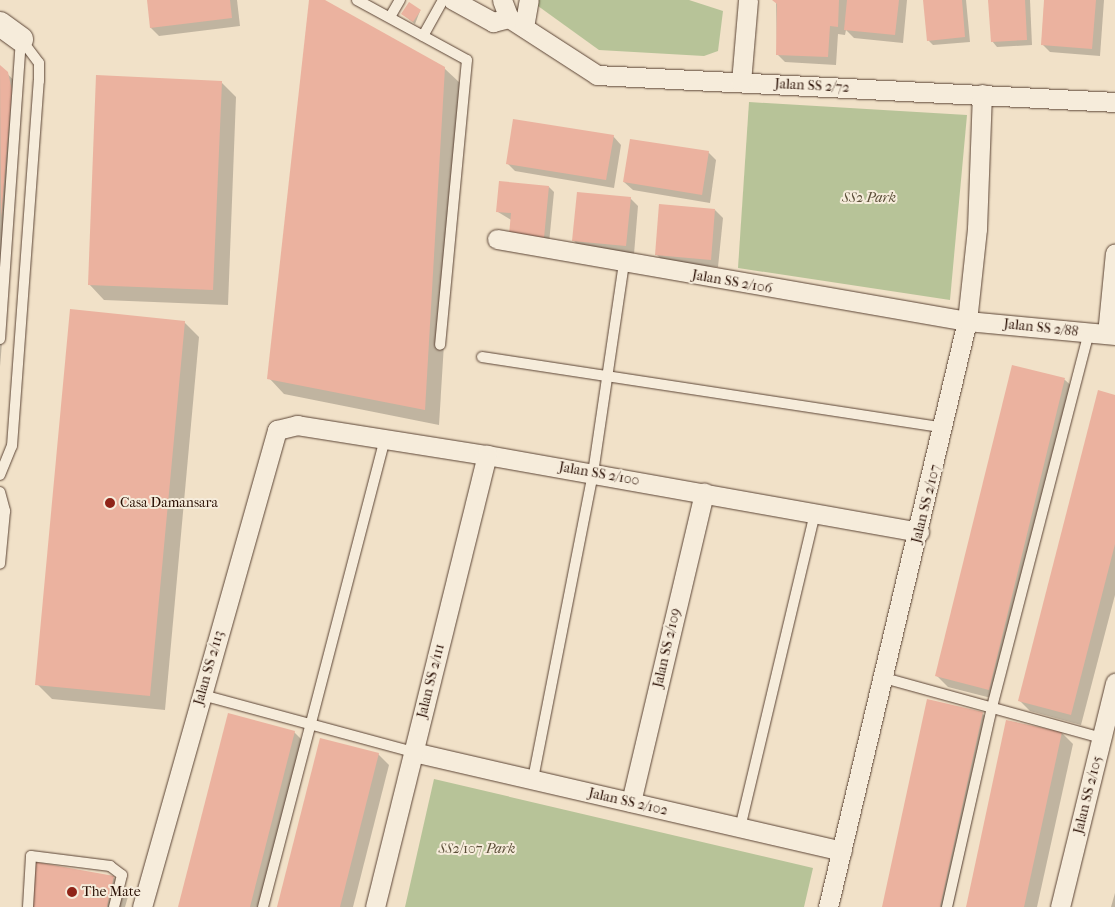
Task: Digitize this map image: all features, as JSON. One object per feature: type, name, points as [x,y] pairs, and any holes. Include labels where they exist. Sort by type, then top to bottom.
[{"type":"street","points":[[453,0],[493,22],[516,23]]},
{"type":"street","points":[[502,0],[516,23]]},
{"type":"street","points":[[516,23],[529,0]]},
{"type":"street","points":[[740,82],[748,0]]},
{"type":"street","name":"Jalan SS 2/72","points":[[516,23],[597,75],[1115,102]]},
{"type":"street","points":[[0,24],[21,39]]},
{"type":"street","name":"Jalan SS 2/107","points":[[828,907],[945,428],[967,321],[977,229],[982,94]]},
{"type":"street","name":"Jalan SS 2/106","points":[[497,239],[967,321]]},
{"type":"street","points":[[1104,334],[1115,253]]},
{"type":"street","name":"Jalan SS 2/88","points":[[967,321],[1104,334]]},
{"type":"street","name":"Jalan SS 2/100","points":[[277,430],[297,425],[487,455],[919,532]]},
{"type":"street","name":"Jalan SS 2/113","points":[[142,907],[277,430]]},
{"type":"street","name":"Jalan SS 2/111","points":[[375,907],[487,455]]},
{"type":"street","name":"Jalan SS 2/109","points":[[631,802],[704,493]]},
{"type":"street","name":"Jalan SS 2/105","points":[[1060,907],[1114,687]]},
{"type":"street","name":"Jalan SS 2/102","points":[[413,752],[842,852]]},
{"type":"lane","points":[[357,0],[466,60],[440,345]]},
{"type":"lane","points":[[390,17],[400,0]]},
{"type":"lane","points":[[423,36],[444,0]]},
{"type":"lane","points":[[0,339],[21,39]]},
{"type":"lane","points":[[0,475],[12,446],[39,81],[38,63],[21,39]]},
{"type":"lane","points":[[532,779],[593,473],[624,262]]},
{"type":"lane","points":[[947,907],[992,707],[1104,334]]},
{"type":"lane","points":[[482,357],[945,428]]},
{"type":"lane","points":[[263,907],[385,439]]},
{"type":"lane","points":[[0,492],[5,511],[0,564]]},
{"type":"lane","points":[[740,828],[815,513]]},
{"type":"lane","points":[[884,678],[1102,738]]},
{"type":"lane","points":[[202,695],[413,752]]},
{"type":"lane","points":[[28,907],[31,856],[110,866],[122,875],[114,907]]},
{"type":"green space","points":[[539,0],[689,0],[723,11],[718,51],[704,56],[599,50],[538,6]]},
{"type":"green space","name":"SS2 Park","points":[[749,102],[967,115],[950,300],[738,268]]},
{"type":"green space","name":"SS2/107 Park","points":[[434,779],[813,868],[804,907],[405,907]]},
{"type":"building","points":[[147,0],[230,0],[232,18],[150,28]]},
{"type":"building","points":[[309,0],[325,0],[445,67],[425,410],[267,379]]},
{"type":"building","points":[[772,0],[839,0],[838,27],[830,26],[828,57],[776,55],[777,4]]},
{"type":"building","points":[[847,0],[899,0],[895,35],[844,30]]},
{"type":"building","points":[[923,0],[962,0],[965,37],[927,41]]},
{"type":"building","points":[[988,0],[1025,0],[1027,40],[991,42]]},
{"type":"building","points":[[1044,0],[1096,0],[1092,49],[1041,45]]},
{"type":"building","points":[[409,2],[421,10],[413,22],[401,14]]},
{"type":"building","points":[[0,65],[8,72],[12,91],[1,218]]},
{"type":"building","points":[[96,75],[222,81],[213,290],[88,285]]},
{"type":"building","points":[[513,119],[614,135],[606,180],[506,164]]},
{"type":"building","points":[[630,139],[709,151],[702,195],[623,182]]},
{"type":"building","points":[[499,181],[549,186],[544,238],[509,235],[511,213],[496,212]]},
{"type":"building","points":[[577,192],[631,197],[626,246],[572,241]]},
{"type":"building","points":[[659,204],[715,209],[711,260],[655,255]]},
{"type":"building","name":"Casa Damansara","points":[[70,309],[185,321],[150,696],[35,685]]},
{"type":"building","points":[[1012,365],[1065,378],[989,690],[935,676]]},
{"type":"building","points":[[1098,390],[1115,395],[1115,544],[1071,715],[1018,701]]},
{"type":"building","points":[[927,699],[983,712],[940,907],[882,907]]},
{"type":"building","points":[[228,713],[295,731],[250,907],[178,907]]},
{"type":"building","points":[[1006,720],[1062,732],[1024,907],[966,907]]},
{"type":"building","points":[[320,738],[379,753],[340,907],[277,907]]},
{"type":"building","name":"The Mate","points":[[36,862],[114,876],[107,907],[32,907]]},
{"type":"place","name":"Casa Damansara","points":[[110,503]]},
{"type":"place","name":"The Mate","points":[[72,892]]}]
